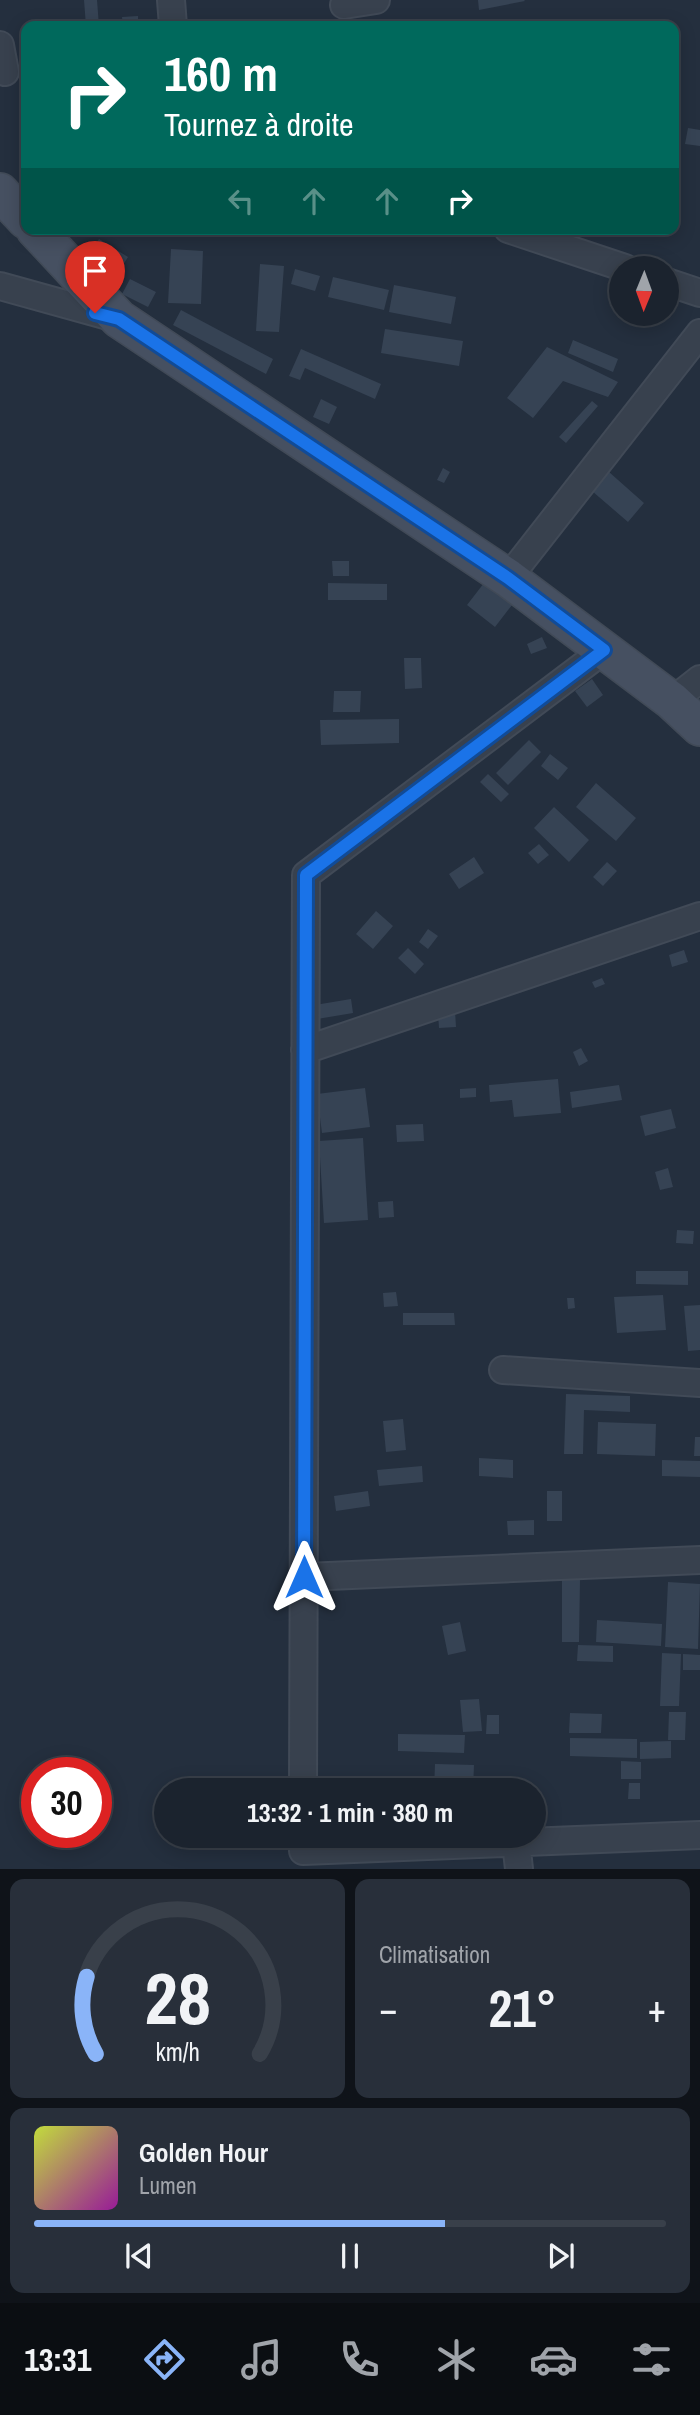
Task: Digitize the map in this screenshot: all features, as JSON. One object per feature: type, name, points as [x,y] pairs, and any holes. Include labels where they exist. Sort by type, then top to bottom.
[{"type":"street","points":[[171,0],[173,21]]},
{"type":"street","points":[[344,10],[376,0]]},
{"type":"street","points":[[0,45],[10,74]]},
{"type":"street","points":[[0,192],[21,215]]},
{"type":"street","points":[[41,235],[119,319],[508,578],[672,701],[700,727]]},
{"type":"street","points":[[526,235],[609,263]]},
{"type":"street","points":[[0,286],[119,319]]},
{"type":"street","points":[[679,286],[700,293]]},
{"type":"street","points":[[508,578],[700,333]]},
{"type":"street","points":[[303,1778],[306,875],[604,650]]},
{"type":"street","points":[[672,701],[700,679]]},
{"type":"street","points":[[305,1050],[700,916]]},
{"type":"street","points":[[503,1370],[700,1383]]},
{"type":"street","points":[[304,1577],[700,1560]]},
{"type":"street","points":[[546,1841],[700,1835]]},
{"type":"street","points":[[303,1852],[388,1848]]},
{"type":"street","points":[[517,1848],[519,1869]]},
{"type":"building","points":[[84,0],[97,0],[99,21],[86,21]]},
{"type":"building","points":[[478,0],[524,0],[525,1],[479,10]]},
{"type":"building","points":[[138,16],[138,21],[122,21],[122,17]]},
{"type":"building","points":[[688,128],[700,130],[700,146],[685,144]]},
{"type":"building","points":[[99,239],[128,257],[109,287],[80,269]]},
{"type":"building","points":[[171,249],[203,251],[201,304],[168,303]]},
{"type":"building","points":[[260,264],[284,266],[279,332],[256,331]]},
{"type":"building","points":[[295,269],[320,276],[315,291],[291,284]]},
{"type":"building","points":[[333,277],[389,290],[384,310],[328,297]]},
{"type":"building","points":[[130,279],[156,292],[148,307],[122,294]]},
{"type":"building","points":[[394,285],[456,297],[451,324],[389,312]]},
{"type":"building","points":[[181,310],[273,359],[266,374],[173,325]]},
{"type":"building","points":[[385,329],[463,341],[459,366],[381,353]]},
{"type":"building","points":[[573,340],[618,359],[613,372],[568,353]]},
{"type":"building","points":[[547,347],[618,382],[608,397],[563,381],[533,418],[507,398]]},
{"type":"building","points":[[301,349],[381,384],[375,399],[305,368],[300,380],[289,376]]},
{"type":"building","points":[[321,399],[337,407],[329,424],[313,417]]},
{"type":"building","points":[[592,401],[598,406],[566,443],[559,437]]},
{"type":"building","points":[[443,468],[450,472],[444,483],[437,480]]},
{"type":"building","points":[[609,472],[644,503],[628,522],[592,491]]},
{"type":"building","points":[[332,561],[349,561],[349,576],[333,576]]},
{"type":"building","points":[[328,583],[387,584],[387,600],[328,600]]},
{"type":"building","points":[[484,583],[512,605],[495,627],[467,605]]},
{"type":"building","points":[[542,637],[547,648],[531,654],[527,644]]},
{"type":"building","points":[[404,658],[421,658],[422,688],[405,689]]},
{"type":"building","points":[[592,679],[603,695],[587,707],[575,691]]},
{"type":"building","points":[[334,691],[361,691],[360,712],[333,712]]},
{"type":"building","points":[[399,719],[399,743],[321,745],[320,720]]},
{"type":"building","points":[[529,740],[541,752],[508,785],[496,773]]},
{"type":"building","points":[[550,754],[568,768],[558,780],[541,766]]},
{"type":"building","points":[[488,774],[509,794],[501,802],[480,782]]},
{"type":"building","points":[[596,783],[636,818],[616,841],[576,807]]},
{"type":"building","points":[[554,807],[589,840],[569,862],[534,828]]},
{"type":"building","points":[[539,844],[549,855],[538,864],[528,853]]},
{"type":"building","points":[[474,857],[484,873],[459,889],[449,874]]},
{"type":"building","points":[[607,862],[617,871],[603,886],[593,877]]},
{"type":"building","points":[[376,911],[393,926],[373,949],[356,934]]},
{"type":"building","points":[[428,929],[438,936],[428,949],[419,942]]},
{"type":"building","points":[[408,948],[424,964],[415,974],[398,958]]},
{"type":"building","points":[[684,950],[688,962],[672,967],[669,955]]},
{"type":"building","points":[[602,978],[605,984],[595,988],[592,982]]},
{"type":"building","points":[[351,999],[353,1013],[317,1019],[315,1005]]},
{"type":"building","points":[[455,1011],[456,1027],[439,1028],[438,1013]]},
{"type":"building","points":[[581,1048],[588,1061],[579,1066],[573,1052]]},
{"type":"building","points":[[558,1079],[561,1113],[514,1117],[512,1100],[490,1102],[489,1085]]},
{"type":"building","points":[[619,1085],[622,1100],[572,1108],[570,1092]]},
{"type":"building","points":[[365,1088],[370,1127],[322,1133],[317,1094]]},
{"type":"building","points":[[476,1088],[476,1097],[460,1098],[460,1089]]},
{"type":"building","points":[[671,1109],[676,1128],[645,1136],[640,1116]]},
{"type":"building","points":[[423,1124],[424,1141],[397,1142],[396,1125]]},
{"type":"building","points":[[363,1138],[368,1220],[324,1223],[319,1141]]},
{"type":"building","points":[[668,1168],[673,1187],[660,1190],[655,1172]]},
{"type":"building","points":[[393,1201],[394,1217],[379,1218],[378,1202]]},
{"type":"building","points":[[677,1230],[694,1231],[693,1244],[676,1243]]},
{"type":"building","points":[[636,1271],[688,1271],[688,1285],[636,1284]]},
{"type":"building","points":[[396,1292],[398,1306],[384,1307],[383,1293]]},
{"type":"building","points":[[663,1295],[666,1330],[617,1333],[614,1297]]},
{"type":"building","points":[[567,1298],[574,1298],[575,1308],[568,1309]]},
{"type":"building","points":[[700,1305],[700,1350],[688,1351],[684,1306]]},
{"type":"building","points":[[403,1313],[454,1313],[455,1325],[403,1325]]},
{"type":"building","points":[[566,1394],[630,1396],[630,1412],[584,1410],[583,1454],[564,1454]]},
{"type":"building","points":[[403,1419],[406,1450],[386,1452],[383,1421]]},
{"type":"building","points":[[598,1422],[656,1424],[655,1456],[597,1454]]},
{"type":"building","points":[[695,1437],[700,1437],[700,1456],[694,1456]]},
{"type":"building","points":[[479,1458],[513,1460],[513,1478],[479,1476]]},
{"type":"building","points":[[662,1460],[700,1461],[700,1477],[662,1476]]},
{"type":"building","points":[[422,1466],[423,1482],[379,1486],[377,1470]]},
{"type":"building","points":[[368,1491],[370,1506],[336,1511],[334,1496]]},
{"type":"building","points":[[547,1491],[562,1491],[562,1521],[547,1521]]},
{"type":"building","points":[[534,1520],[534,1535],[508,1535],[507,1521]]},
{"type":"building","points":[[562,1580],[580,1580],[579,1642],[562,1642]]},
{"type":"building","points":[[668,1582],[700,1584],[698,1649],[665,1647]]},
{"type":"building","points":[[597,1620],[662,1624],[661,1646],[596,1642]]},
{"type":"building","points":[[460,1622],[466,1651],[448,1655],[442,1626]]},
{"type":"building","points":[[578,1645],[613,1646],[613,1662],[577,1661]]},
{"type":"building","points":[[662,1653],[681,1654],[679,1706],[660,1706]]},
{"type":"building","points":[[683,1654],[700,1655],[700,1670],[683,1670]]},
{"type":"building","points":[[479,1699],[482,1731],[463,1732],[460,1700]]},
{"type":"building","points":[[669,1712],[686,1712],[685,1740],[668,1740]]},
{"type":"building","points":[[570,1713],[602,1714],[601,1733],[569,1733]]},
{"type":"building","points":[[487,1715],[499,1715],[499,1734],[486,1734]]},
{"type":"building","points":[[398,1734],[465,1735],[464,1753],[398,1751]]},
{"type":"building","points":[[570,1738],[637,1739],[637,1758],[570,1756]]},
{"type":"building","points":[[671,1741],[671,1758],[640,1759],[640,1742]]},
{"type":"building","points":[[621,1761],[641,1762],[641,1779],[621,1779]]},
{"type":"building","points":[[435,1764],[474,1765],[473,1778],[434,1778]]},
{"type":"building","points":[[629,1783],[640,1783],[640,1799],[628,1799]]},
{"type":"route","points":[[95,313],[119,319],[508,578],[604,650],[306,875],[304,1577]]}]
